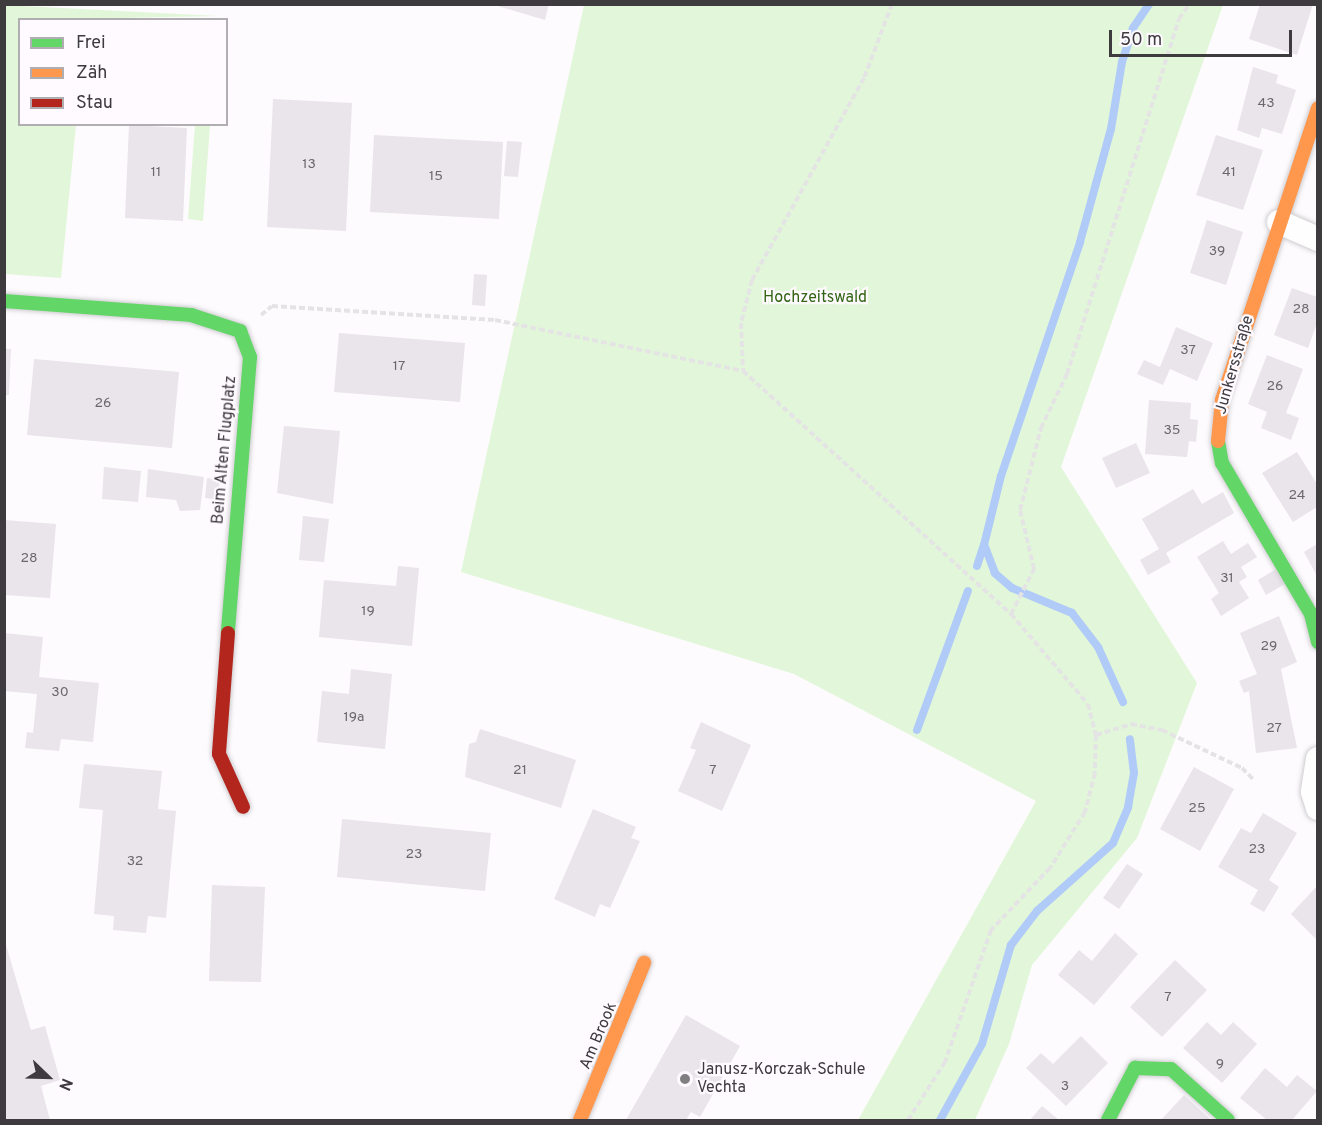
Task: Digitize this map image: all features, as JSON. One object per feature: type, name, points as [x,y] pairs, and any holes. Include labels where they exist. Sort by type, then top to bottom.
[{"type":"street","name":"Junkersstraße","points":[[1317,108],[1222,400],[1217,436],[1222,463],[1311,615],[1317,642]]},
{"type":"street","points":[[1279,222],[1317,239]]},
{"type":"street","points":[[4,301],[191,315],[240,331]]},
{"type":"street","name":"Beim Alten Flugplatz","points":[[240,331],[250,357],[219,753],[243,807]]},
{"type":"street","points":[[1317,759],[1313,792],[1317,808]]},
{"type":"street","name":"Am Brook","points":[[580,1120],[644,963]]},
{"type":"street","points":[[1108,1120],[1135,1068],[1171,1069],[1228,1120]]},
{"type":"path","points":[[743,371],[741,323],[752,280],[864,78],[892,4]]},
{"type":"path","points":[[1011,614],[1034,569],[1020,510],[1023,490],[1051,400],[1067,374],[1179,19],[1189,4]]},
{"type":"path","points":[[240,331],[272,306],[495,321],[743,371],[1011,614],[1088,704],[1096,735],[1095,773],[1084,812],[1050,868],[991,930],[945,1062],[908,1120]]},
{"type":"path","points":[[1096,735],[1131,724],[1162,730],[1242,768],[1253,779]]},
{"type":"green space","points":[[4,5],[218,16],[18,18],[18,126],[76,126],[61,278],[5,274]]},
{"type":"green space","name":"Hochzeitswald","points":[[584,5],[1223,5],[1061,467],[1197,683],[1137,838],[1032,965],[1009,1044],[975,1120],[858,1120],[1036,801],[794,674],[461,572]]},
{"type":"green space","points":[[195,126],[210,126],[203,221],[188,219]]},
{"type":"building","points":[[491,4],[549,4],[545,20]]},
{"type":"building","points":[[1260,4],[1313,4],[1297,55],[1249,39]]},
{"type":"building","points":[[1253,67],[1278,75],[1276,83],[1296,90],[1282,134],[1262,128],[1259,138],[1237,130]]},
{"type":"building","points":[[273,99],[352,103],[346,231],[267,227]]},
{"type":"building","points":[[129,126],[187,128],[183,221],[125,218]]},
{"type":"building","points":[[374,135],[503,142],[499,219],[370,212]]},
{"type":"building","points":[[1216,135],[1263,150],[1243,210],[1196,195]]},
{"type":"building","points":[[507,141],[522,142],[518,177],[504,176]]},
{"type":"building","points":[[1207,220],[1243,232],[1226,285],[1190,273]]},
{"type":"building","points":[[474,274],[487,275],[485,306],[472,305]]},
{"type":"building","points":[[1292,288],[1317,297],[1317,323],[1308,348],[1274,335]]},
{"type":"building","points":[[1176,327],[1213,343],[1197,381],[1170,369],[1163,385],[1137,374],[1144,360],[1160,367]]},
{"type":"building","points":[[339,333],[465,343],[460,402],[334,392]]},
{"type":"building","points":[[4,349],[11,349],[9,395],[4,395]]},
{"type":"building","points":[[1267,355],[1303,369],[1286,413],[1299,418],[1291,440],[1261,428],[1267,412],[1248,404]]},
{"type":"building","points":[[34,359],[179,372],[172,448],[27,435]]},
{"type":"building","points":[[1149,400],[1191,403],[1190,419],[1198,420],[1196,442],[1189,441],[1187,457],[1145,454]]},
{"type":"building","points":[[284,426],[340,431],[333,504],[277,493]]},
{"type":"building","points":[[1136,443],[1150,473],[1116,488],[1102,458]]},
{"type":"building","points":[[1297,452],[1317,484],[1317,507],[1293,522],[1262,473]]},
{"type":"building","points":[[104,467],[141,471],[138,502],[102,499]]},
{"type":"building","points":[[148,469],[204,477],[200,510],[180,511],[176,500],[146,497]]},
{"type":"building","points":[[207,478],[220,480],[218,500],[205,498]]},
{"type":"building","points":[[1193,489],[1202,504],[1223,492],[1234,513],[1166,553],[1171,562],[1148,575],[1140,560],[1159,549],[1142,519]]},
{"type":"building","points":[[303,516],[329,519],[324,562],[299,560]]},
{"type":"building","points":[[4,520],[56,524],[50,598],[4,595]]},
{"type":"building","points":[[1223,541],[1231,554],[1248,543],[1257,557],[1241,567],[1247,577],[1239,582],[1249,598],[1221,616],[1211,599],[1219,593],[1197,557]]},
{"type":"building","points":[[1317,544],[1317,576],[1304,552]]},
{"type":"building","points":[[398,566],[419,568],[412,646],[319,637],[324,580],[396,586]]},
{"type":"building","points":[[1276,569],[1285,584],[1266,595],[1258,580]]},
{"type":"building","points":[[1279,616],[1297,662],[1281,669],[1297,748],[1256,753],[1249,691],[1244,693],[1239,681],[1257,674],[1240,633]]},
{"type":"building","points":[[4,633],[43,637],[39,677],[99,683],[93,742],[61,739],[59,751],[25,748],[27,732],[33,733],[37,694],[4,691]]},
{"type":"building","points":[[351,669],[392,674],[385,749],[317,742],[322,691],[349,694]]},
{"type":"building","points":[[701,722],[751,745],[722,811],[678,791],[696,750],[690,748]]},
{"type":"building","points":[[480,729],[576,760],[561,808],[465,777],[469,744],[476,742]]},
{"type":"building","points":[[84,764],[162,771],[158,809],[176,811],[166,918],[148,916],[146,933],[113,930],[114,916],[94,914],[103,810],[79,808]]},
{"type":"building","points":[[1194,767],[1234,789],[1200,851],[1160,829]]},
{"type":"building","points":[[593,809],[636,827],[631,838],[640,841],[610,908],[600,904],[595,917],[554,899]]},
{"type":"building","points":[[1263,813],[1297,833],[1269,880],[1279,887],[1264,912],[1250,904],[1258,890],[1218,867],[1241,828],[1251,833]]},
{"type":"building","points":[[342,819],[491,833],[485,891],[337,877]]},
{"type":"building","points":[[1127,864],[1143,874],[1119,909],[1103,898]]},
{"type":"building","points":[[212,885],[265,887],[261,982],[209,981]]},
{"type":"building","points":[[1317,886],[1317,940],[1291,914]]},
{"type":"building","points":[[1115,933],[1138,954],[1094,1005],[1058,975],[1079,950],[1092,961]]},
{"type":"building","points":[[4,938],[31,1030],[45,1026],[60,1080],[41,1086],[50,1120],[4,1120]]},
{"type":"building","points":[[1175,960],[1207,990],[1162,1037],[1130,1007]]},
{"type":"building","name":"Janusz-Korczak-Schule Vechta","points":[[686,1015],[740,1046],[700,1117],[691,1112],[686,1120],[626,1120]]},
{"type":"building","points":[[1207,1022],[1221,1035],[1233,1022],[1257,1044],[1222,1083],[1183,1048]]},
{"type":"building","points":[[1081,1036],[1108,1063],[1066,1106],[1026,1068],[1041,1053],[1053,1064]]},
{"type":"building","points":[[1265,1068],[1287,1087],[1297,1075],[1317,1091],[1292,1120],[1267,1120],[1240,1098]]},
{"type":"building","points":[[1184,1095],[1211,1120],[1161,1120]]},
{"type":"building","points":[[1042,1106],[1059,1120],[1030,1120]]},
{"type":"waterway","points":[[1123,702],[1098,647],[1072,613],[1012,588],[995,573],[984,545],[1001,476],[1080,242],[1111,129],[1122,62],[1133,28],[1149,4]]},
{"type":"waterway","points":[[977,566],[984,545]]},
{"type":"waterway","points":[[917,730],[968,591]]},
{"type":"waterway","points":[[940,1120],[982,1044],[1011,945],[1037,911],[1113,843],[1128,807],[1134,773],[1130,739]]},
{"type":"traffic: fast","points":[[4,301],[191,315],[240,331],[250,357],[228,633]]},
{"type":"traffic: fast","points":[[1218,441],[1222,463],[1311,614],[1318,642]]},
{"type":"traffic: fast","points":[[1108,1120],[1135,1068],[1171,1069],[1228,1120]]},
{"type":"traffic: slow","points":[[1218,441],[1222,400],[1318,108]]},
{"type":"traffic: slow","points":[[580,1120],[644,963]]},
{"type":"traffic: jam","points":[[228,633],[219,754],[243,807]]},
{"type":"place","name":"Janusz-Korczak-Schule Vechta","points":[[685,1079]]}]
